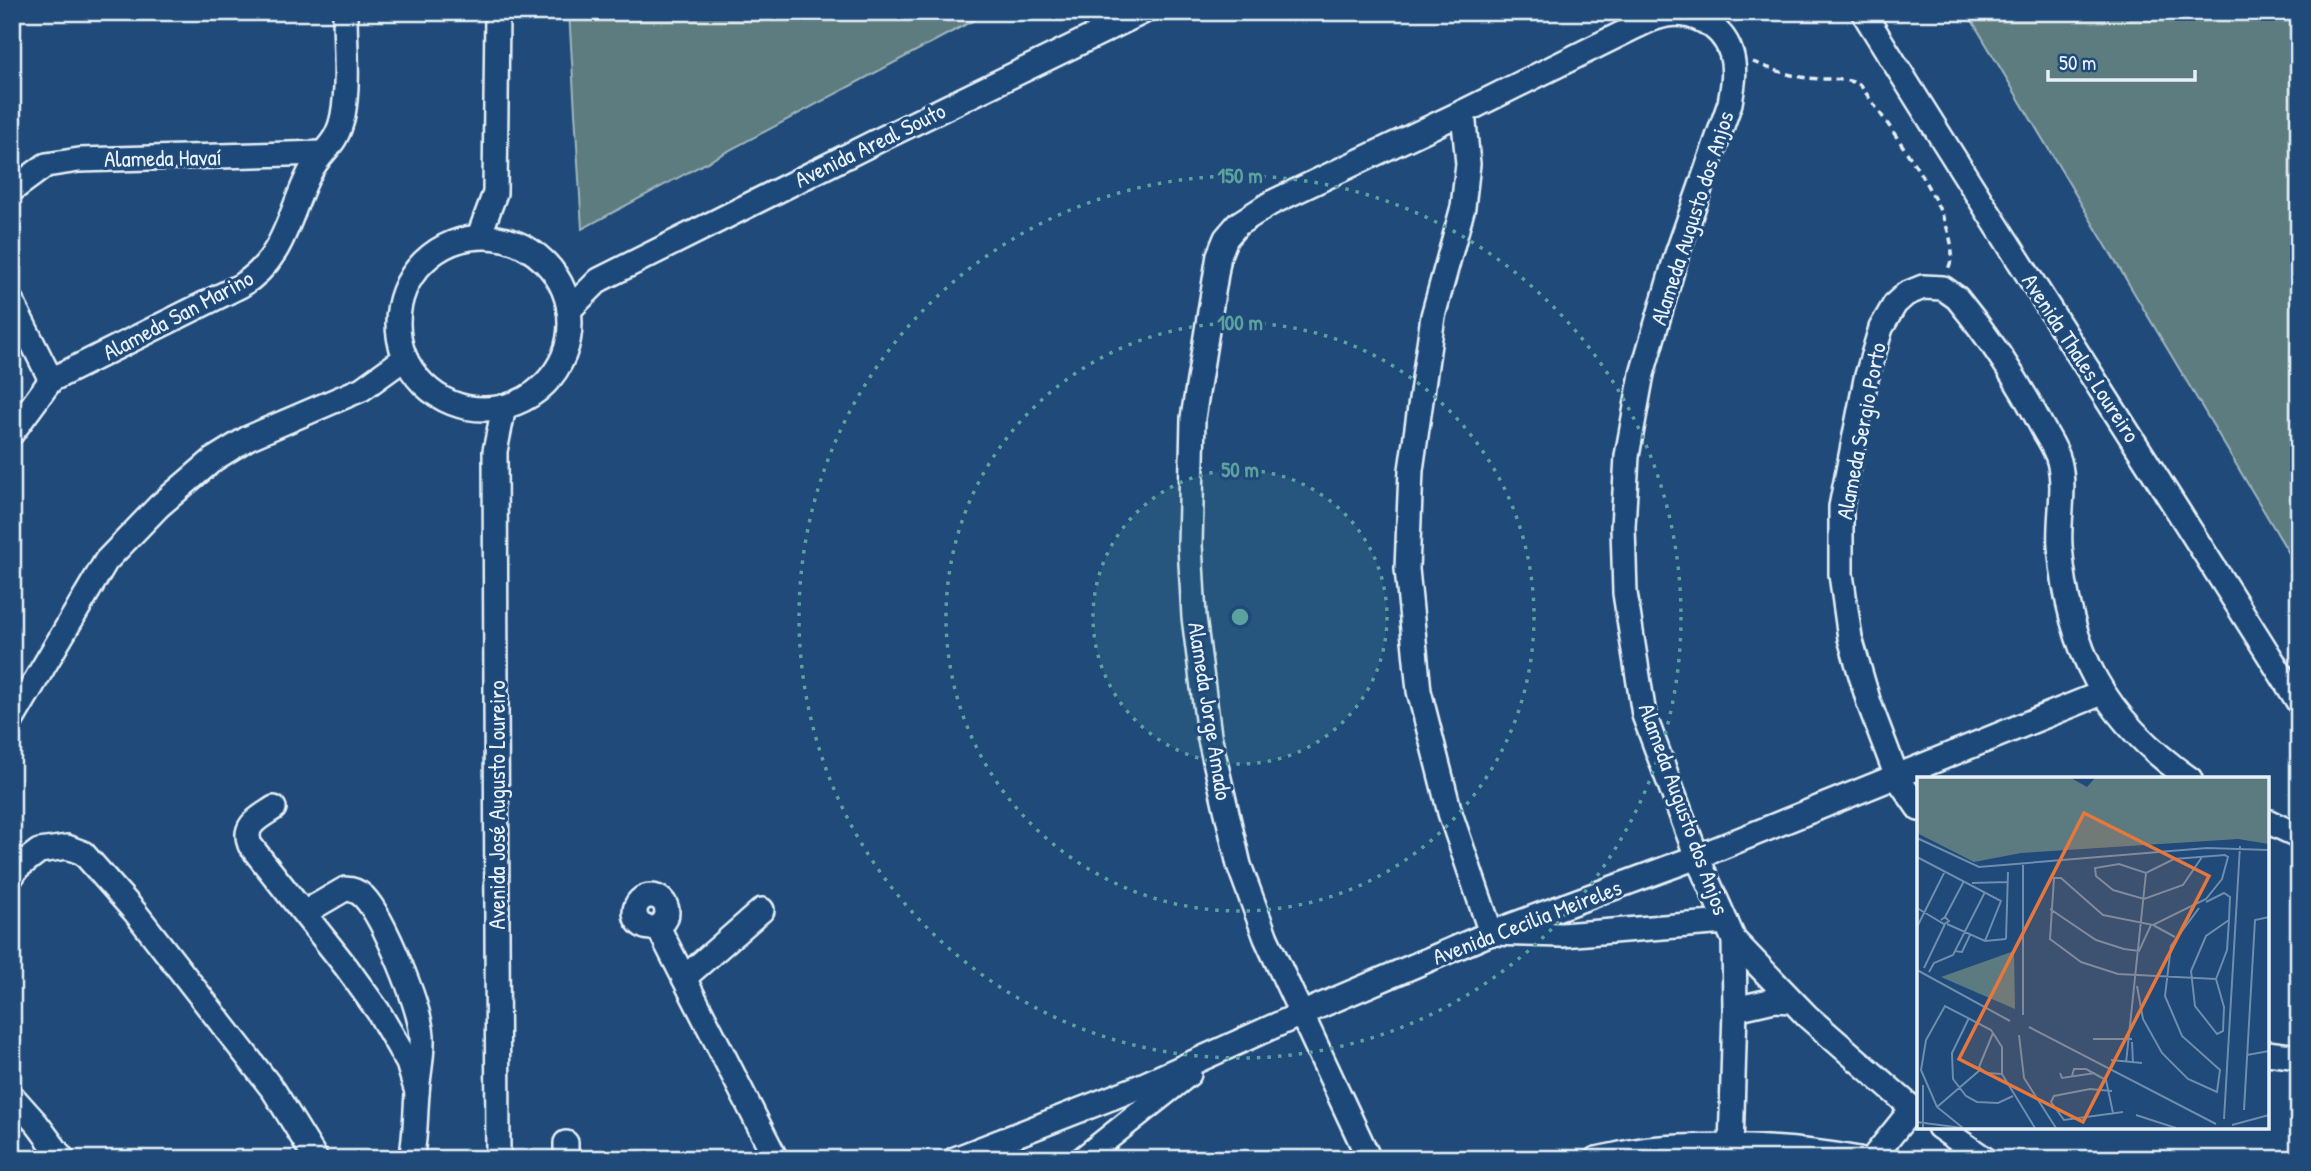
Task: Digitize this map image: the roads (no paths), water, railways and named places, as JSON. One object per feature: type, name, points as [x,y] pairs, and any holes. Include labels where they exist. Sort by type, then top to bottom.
[{"type":"street","name":"Alameda San Marino","points":[[12,433],[51,380],[256,277],[277,250],[309,173],[338,135],[345,95],[345,12]]},
{"type":"street","points":[[479,236],[495,193],[497,12]]},
{"type":"street","name":"Avenida Areal Souto","points":[[569,310],[599,280],[1143,12]]},
{"type":"street","name":"Avenida Thales Loureiro","points":[[1863,12],[2299,704]]},
{"type":"street","name":"Alameda Augusto dos Anjos","points":[[1463,112],[1660,16],[1676,14],[1696,18],[1712,26],[1723,37],[1731,53],[1734,77],[1730,103],[1677,254],[1642,374],[1627,456],[1623,527],[1625,593],[1644,715],[1697,857],[1730,931],[1792,1001],[1915,1112]]},
{"type":"street","points":[[1463,112],[1468,164],[1463,207],[1433,316],[1410,470],[1407,569],[1419,691],[1450,813],[1491,933],[1563,935],[1730,931]]},
{"type":"street","name":"Alameda Jorge Amado","points":[[1369,1159],[1266,939],[1238,864],[1209,735],[1194,617],[1190,545],[1193,418],[1215,272],[1226,239],[1238,224],[1271,203],[1463,112]]},
{"type":"street","name":"Alameda Havaí","points":[[12,190],[46,165],[79,160],[323,153]]},
{"type":"street","points":[[495,193],[512,241]]},
{"type":"street","points":[[479,236],[512,241],[534,253],[552,270],[559,281],[569,310],[569,336],[562,360],[547,382],[528,398],[504,407],[487,410],[469,408],[442,399],[420,381],[405,358],[399,340],[399,303],[410,278],[428,256],[461,239],[479,236]]},
{"type":"street","name":"Avenida Areal Souto","points":[[559,281],[599,280]]},
{"type":"street","name":"Alameda Sergio Porto","points":[[1917,806],[1897,777],[1869,703],[1850,638],[1841,574],[1841,507],[1866,379],[1881,328],[1895,303],[1906,294],[1923,287],[1943,288],[1957,298],[2032,408],[2059,460],[2060,545],[2068,607],[2082,649],[2102,693]]},
{"type":"street","points":[[12,302],[51,380]]},
{"type":"street","points":[[12,720],[106,561],[159,506],[214,460],[248,438],[362,389],[405,358]]},
{"type":"street","points":[[362,389],[420,381]]},
{"type":"street","name":"Avenida José Augusto Loureiro","points":[[499,1159],[495,451],[504,407]]},
{"type":"street","points":[[469,408],[495,451]]},
{"type":"street","points":[[2102,693],[2141,741],[2187,777]]},
{"type":"street","name":"Avenida Cecilia Meireles","points":[[964,1157],[1134,1089],[1491,933],[1697,857],[2102,693]]},
{"type":"street","points":[[274,808],[254,821],[248,829],[246,835],[250,845],[347,968],[394,1037],[408,1063],[417,1092]]},
{"type":"street","points":[[2269,822],[2299,836]]},
{"type":"street","points":[[12,876],[18,867],[39,851],[67,847],[83,853],[135,912],[266,1082],[316,1159]]},
{"type":"street","points":[[304,913],[345,889],[352,889],[363,896],[374,911],[408,985],[419,1017],[422,1036],[422,1070],[417,1092],[416,1133],[411,1159]]},
{"type":"street","points":[[684,978],[762,910]]},
{"type":"street","points":[[658,927],[776,1159]]},
{"type":"street","name":"Alameda Augusto dos Anjos","points":[[1730,931],[1735,1009],[1731,1148]]},
{"type":"street","points":[[1735,1009],[1761,1002],[1792,1001]]},
{"type":"street","points":[[1082,1159],[1219,1051]]},
{"type":"street","points":[[2269,1053],[2299,1057]]},
{"type":"street","points":[[12,1096],[63,1159]]},
{"type":"street","points":[[1872,1159],[1915,1112]]},
{"type":"street","points":[[1942,1129],[1985,1159]]},
{"type":"street","points":[[1596,1159],[1648,1149],[1731,1148],[1822,1152],[1859,1159]]}]
